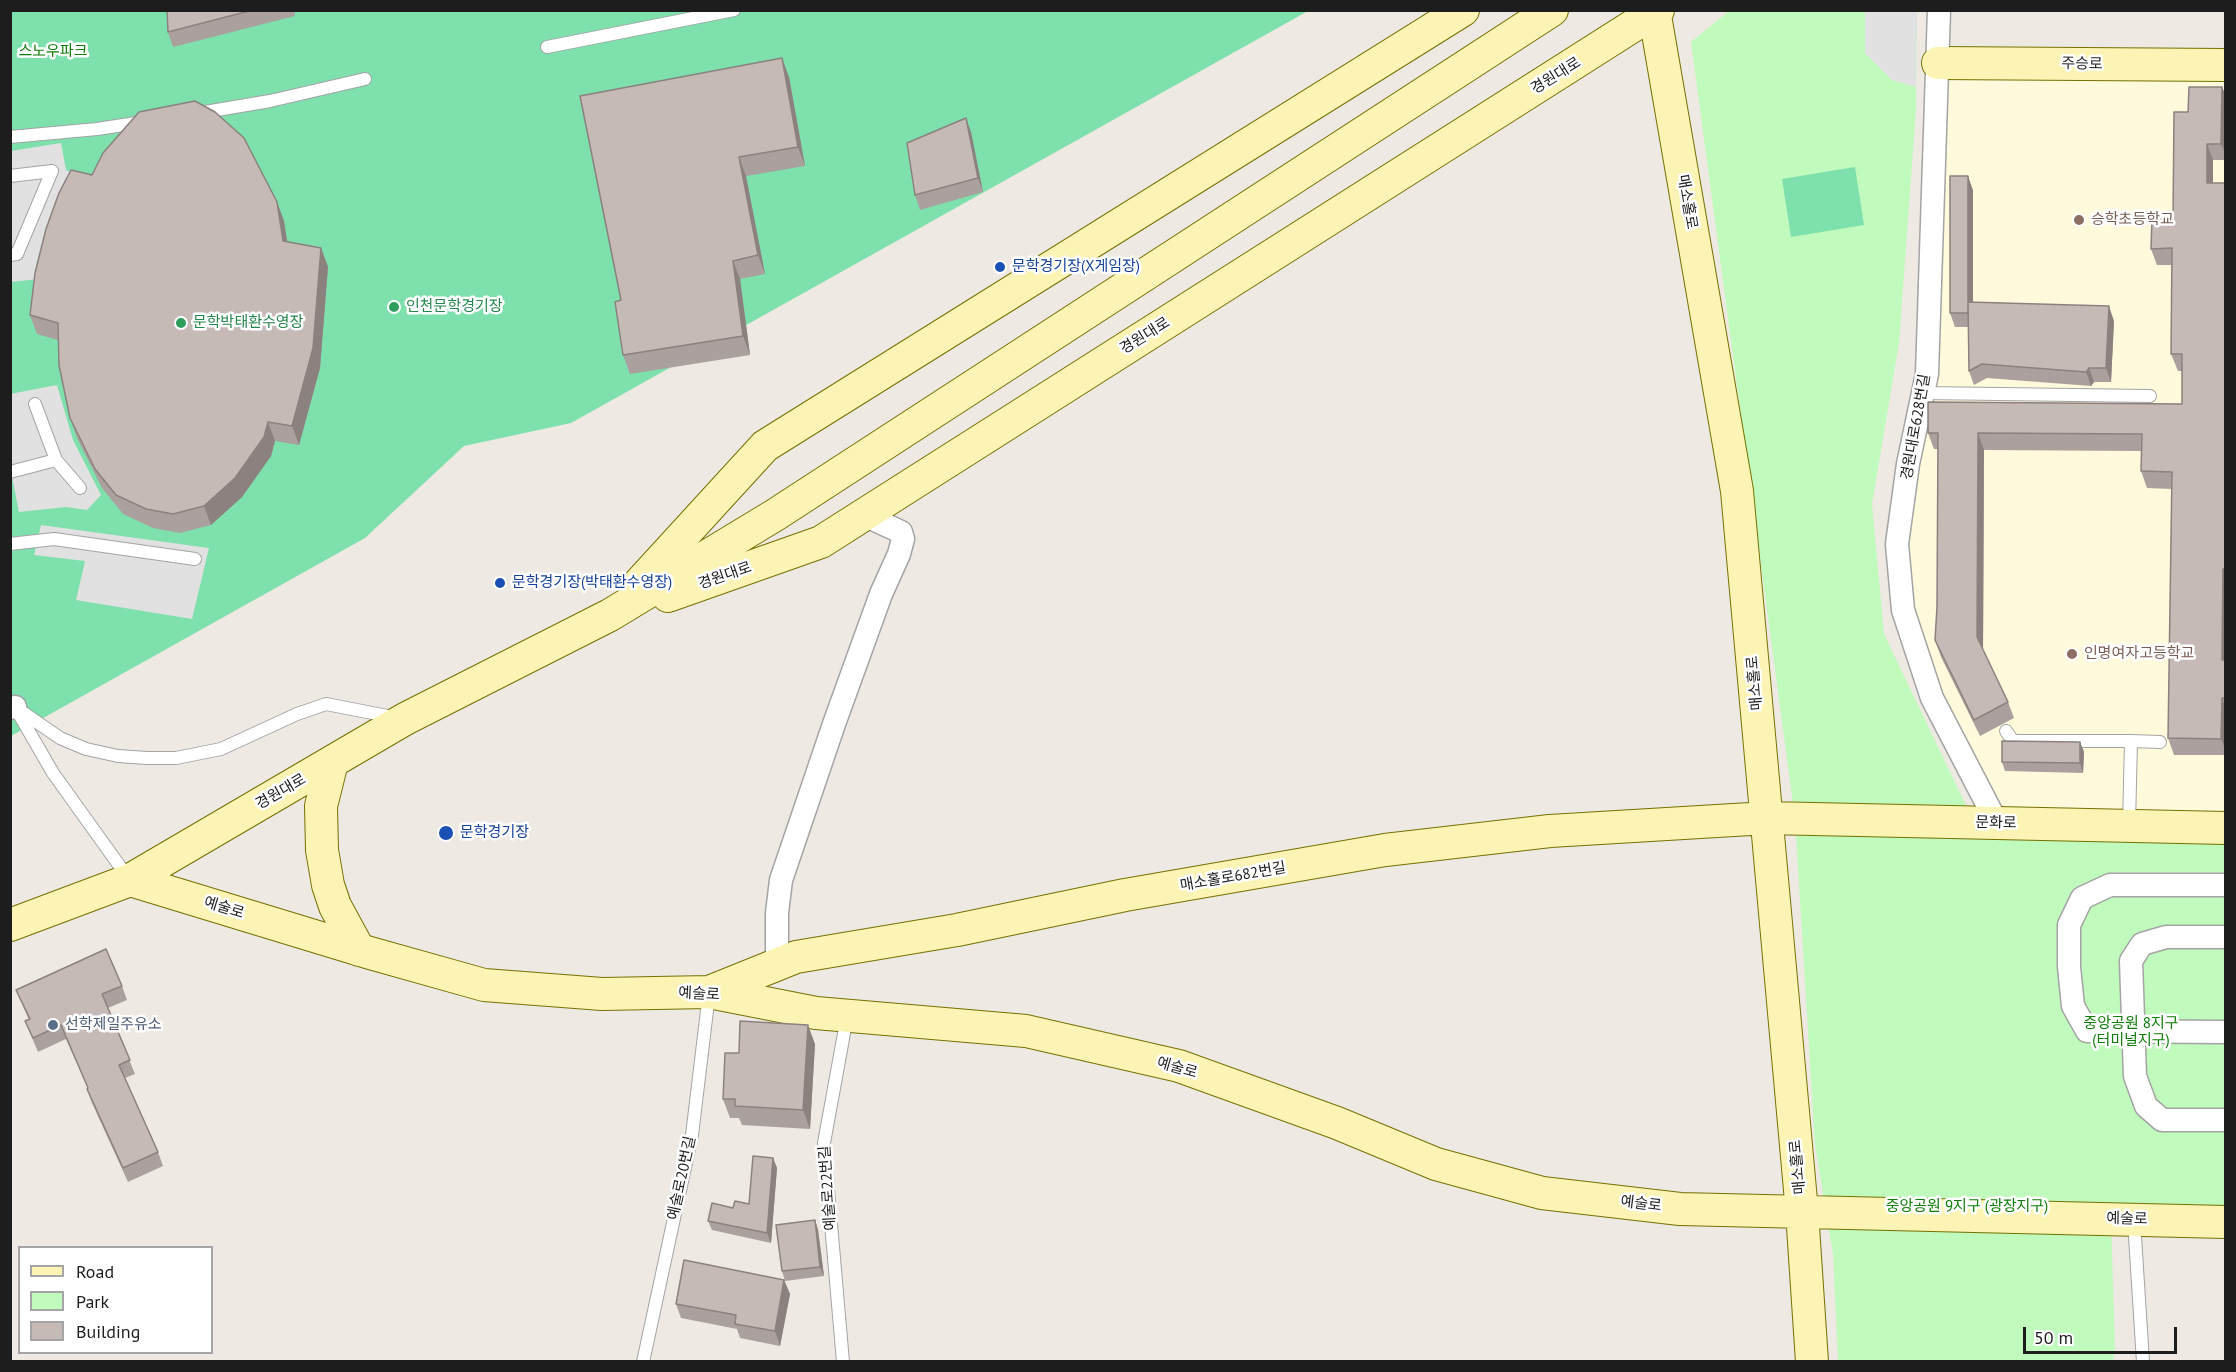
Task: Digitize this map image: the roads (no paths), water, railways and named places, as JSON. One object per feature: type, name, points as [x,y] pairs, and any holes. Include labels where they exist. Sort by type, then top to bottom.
[{"type":"main road","name":"경원대로","points":[[610,615],[765,446],[1463,10]]},
{"type":"main road","name":"경원대로","points":[[10,925],[130,880],[405,719],[610,615],[775,516],[1552,10]]},
{"type":"main road","name":"경원대로","points":[[610,615],[821,542],[1656,11]]},
{"type":"main road","name":"매소홀로","points":[[1656,11],[1737,491],[1802,1212],[1812,1362]]},
{"type":"main road","name":"주승로","points":[[1938,63],[2226,65]]},
{"type":"main road","points":[[332,762],[321,806],[322,850],[328,885],[336,906],[359,950]]},
{"type":"main road","name":"문화로","points":[[1767,818],[2226,828]]},
{"type":"main road","name":"매소홀로682번길","points":[[709,992],[796,957],[957,930],[1125,895],[1385,850],[1550,831],[1767,818]]},
{"type":"main road","name":"예술로","points":[[130,880],[359,950],[484,985],[602,994],[709,992],[816,1013],[1026,1031],[1179,1066],[1337,1123],[1436,1164],[1542,1193],[1680,1209],[2226,1222]]},
{"type":"street","name":"경원대로628번길","points":[[1939,10],[1927,374],[1908,464],[1897,544],[1903,610],[1932,698],[1997,823]]},
{"type":"street","points":[[777,965],[777,913],[781,880],[838,714],[903,538],[901,532],[864,515]]},
{"type":"street","points":[[2226,885],[2110,885],[2082,898],[2069,925],[2069,967],[2073,1006],[2087,1031],[2226,1032]]},
{"type":"street","points":[[2226,937],[2166,937],[2142,944],[2131,961],[2135,1076],[2145,1106],[2162,1120],[2226,1120]]},
{"type":"lane","points":[[547,47],[734,10]]},
{"type":"lane","points":[[189,114],[270,101],[365,79]]},
{"type":"lane","points":[[10,137],[97,129],[154,120]]},
{"type":"lane","points":[[10,176],[52,171],[17,254],[10,255]]},
{"type":"lane","points":[[1923,393],[2150,396]]},
{"type":"lane","points":[[35,404],[56,460],[80,488]]},
{"type":"lane","points":[[10,472],[56,460]]},
{"type":"lane","points":[[10,544],[54,539],[195,559]]},
{"type":"lane","points":[[12,704],[60,738],[86,749],[118,756],[147,758],[176,758],[221,748],[297,714],[326,704],[405,719]]},
{"type":"lane","points":[[12,704],[53,773],[130,880]]},
{"type":"lane","points":[[2006,731],[2013,741],[2160,742]]},
{"type":"lane","points":[[2129,826],[2132,741]]},
{"type":"lane","name":"예술로20번길","points":[[643,1362],[692,1135],[709,992]]},
{"type":"lane","name":"예술로22번길","points":[[843,1362],[824,1143],[847,1016]]},
{"type":"lane","points":[[2134,1220],[2142,1362]]},
{"type":"place","name":"승학초등학교","points":[[2079,220]]},
{"type":"place","name":"문학경기장(X게임장)","points":[[1000,267]]},
{"type":"place","name":"인천문학경기장","points":[[394,307]]},
{"type":"place","name":"문학박태환수영장","points":[[181,323]]},
{"type":"place","name":"문학경기장(박태환수영장)","points":[[500,583]]},
{"type":"place","name":"인명여자고등학교","points":[[2072,654]]},
{"type":"place","name":"문학경기장","points":[[446,833]]},
{"type":"place","name":"선학제일주유소","points":[[53,1025]]},
{"type":"park label","name":"스노우파크","points":[[53,52]]},
{"type":"park label","name":"중앙공원 8지구 (터미널지구)","points":[[2131,1032]]},
{"type":"park label","name":"중앙공원 9지구 (광장지구)","points":[[1967,1207]]}]
